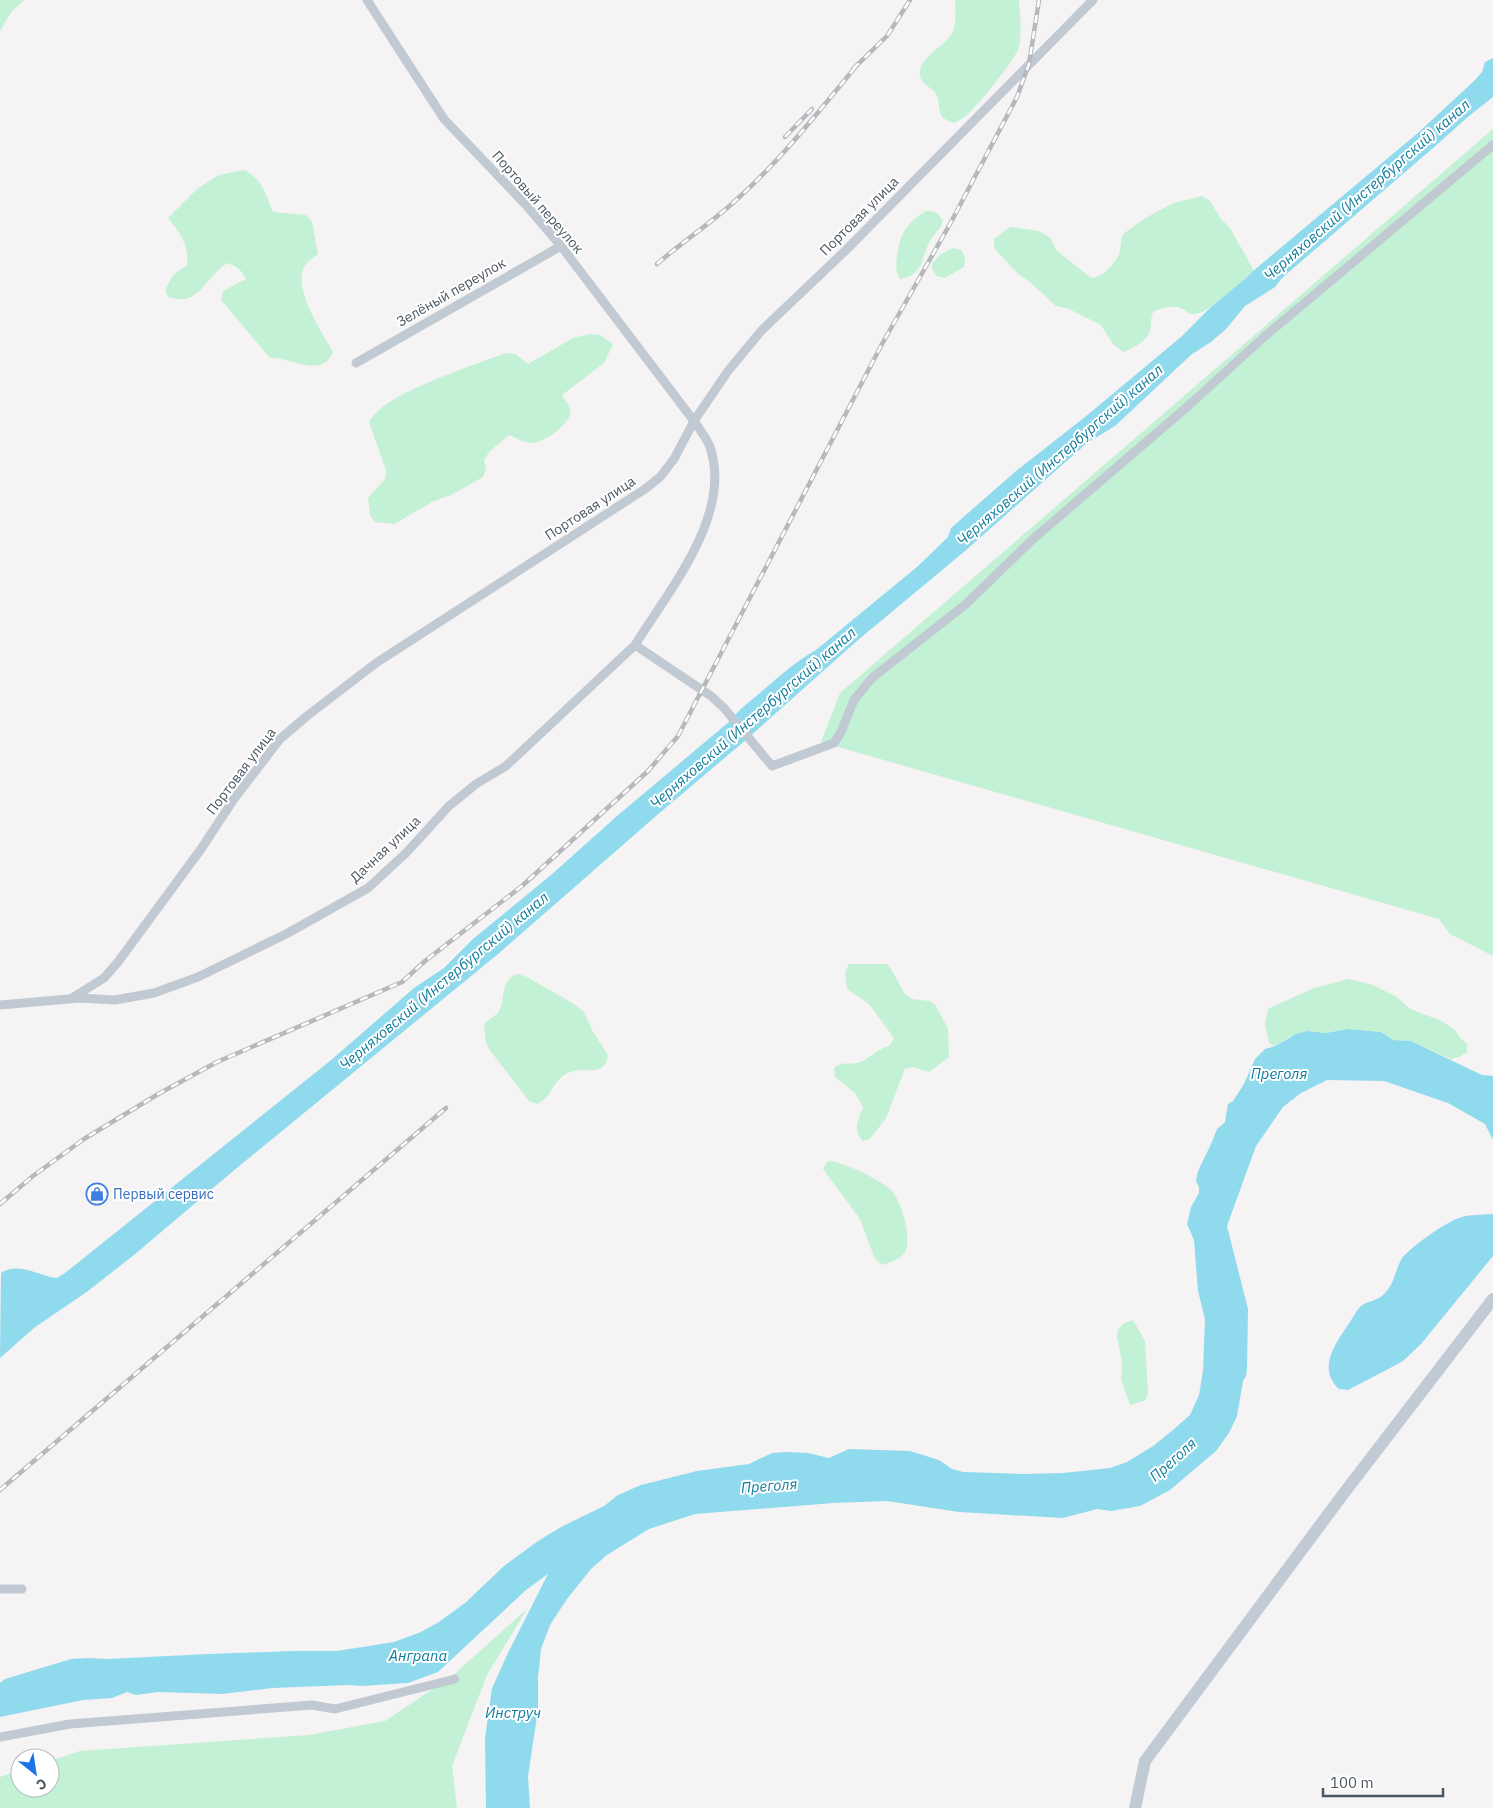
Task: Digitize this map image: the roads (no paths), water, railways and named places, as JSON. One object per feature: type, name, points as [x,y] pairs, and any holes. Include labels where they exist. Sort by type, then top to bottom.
[{"type":"street","name":"Портовый переулок","points":[[367,0],[444,119],[526,205],[561,246],[694,421],[709,445],[714,462],[715,480],[709,517],[690,558],[635,645]]},
{"type":"street","name":"Портовая улица","points":[[71,999],[104,978],[118,962],[201,849],[234,799],[280,739],[376,663],[660,478],[674,459],[694,421],[728,371],[761,330],[845,250],[1093,0]]},
{"type":"street","points":[[635,645],[703,689],[724,708],[772,766],[834,743],[842,732],[854,700],[872,678],[966,604],[1033,539],[1187,407],[1264,337],[1493,145]]},
{"type":"street","name":"Зелёный переулок","points":[[356,362],[561,246]]},
{"type":"street","name":"Дачная улица","points":[[0,1005],[71,999],[115,1000],[154,993],[198,977],[288,933],[368,888],[406,853],[449,806],[476,784],[506,766],[635,645]]},
{"type":"street","points":[[1134,1808],[1145,1762],[1350,1485],[1493,1299]]},
{"type":"street","points":[[0,1590],[22,1589]]},
{"type":"street","points":[[0,1737],[70,1724],[312,1705],[335,1709],[455,1679]]},
{"type":"water","name":"Черняховский (Инстербургский) канал","points":[[1493,58],[1493,97],[1282,278],[1275,287],[1245,306],[1226,329],[1211,342],[1192,354],[1115,426],[1087,443],[965,551],[858,640],[747,739],[498,954],[232,1172],[134,1255],[88,1291],[34,1328],[0,1358],[1,1273],[15,1268],[57,1278],[65,1273],[330,1061],[414,988],[444,968],[473,939],[551,875],[617,816],[730,721],[741,709],[917,567],[948,537],[951,528],[1016,471],[1085,417],[1181,337],[1210,308],[1419,132],[1475,80],[1482,72],[1485,62]]},
{"type":"water","name":"Преголя","points":[[1348,1029],[1381,1032],[1393,1040],[1411,1041],[1482,1075],[1493,1076],[1493,1140],[1485,1124],[1448,1103],[1384,1081],[1327,1080],[1301,1093],[1283,1107],[1256,1146],[1227,1226],[1248,1309],[1247,1368],[1237,1416],[1229,1433],[1216,1451],[1170,1490],[1140,1506],[1111,1511],[1097,1509],[1063,1518],[959,1512],[887,1501],[833,1503],[695,1514],[649,1529],[607,1555],[591,1569],[567,1599],[550,1625],[541,1649],[538,1678],[538,1710],[528,1776],[530,1808],[486,1808],[485,1738],[492,1688],[548,1574],[526,1590],[438,1672],[408,1683],[273,1688],[222,1694],[158,1692],[136,1695],[127,1692],[112,1698],[83,1700],[0,1717],[0,1683],[5,1679],[71,1659],[337,1651],[394,1642],[421,1632],[439,1622],[465,1603],[504,1566],[538,1541],[561,1527],[604,1506],[618,1495],[641,1485],[697,1471],[749,1464],[772,1453],[808,1453],[829,1458],[849,1449],[910,1451],[939,1460],[952,1469],[963,1472],[1024,1474],[1063,1473],[1110,1468],[1127,1462],[1153,1446],[1190,1415],[1199,1395],[1203,1371],[1205,1319],[1198,1291],[1194,1240],[1187,1224],[1191,1207],[1199,1193],[1196,1181],[1198,1171],[1217,1129],[1225,1122],[1228,1104],[1233,1101],[1244,1084],[1255,1059],[1265,1049],[1275,1046],[1296,1034],[1307,1031],[1326,1033]]},
{"type":"water","points":[[1493,1214],[1493,1256],[1421,1344],[1403,1361],[1348,1390],[1339,1389],[1329,1373],[1330,1357],[1334,1348],[1361,1306],[1379,1298],[1387,1290],[1405,1255],[1427,1236],[1459,1218]]},
{"type":"railway","points":[[853,69],[887,36],[910,0]]},
{"type":"railway","points":[[0,1204],[33,1176],[84,1139],[160,1093],[217,1062],[402,982],[425,961],[522,886],[648,771],[678,736],[882,344],[950,224],[1017,97],[1029,64],[1039,0]]},
{"type":"railway","points":[[657,264],[752,185],[799,135],[858,64]]},
{"type":"railway","points":[[785,137],[812,109]]},
{"type":"railway","points":[[0,1490],[446,1108]]},
{"type":"place","name":"Первый сервис","points":[[97,1194]]},
{"type":"water label","name":"Анграпа","points":[[418,1656]]},
{"type":"water label","name":"Инструч","points":[[513,1713]]}]
